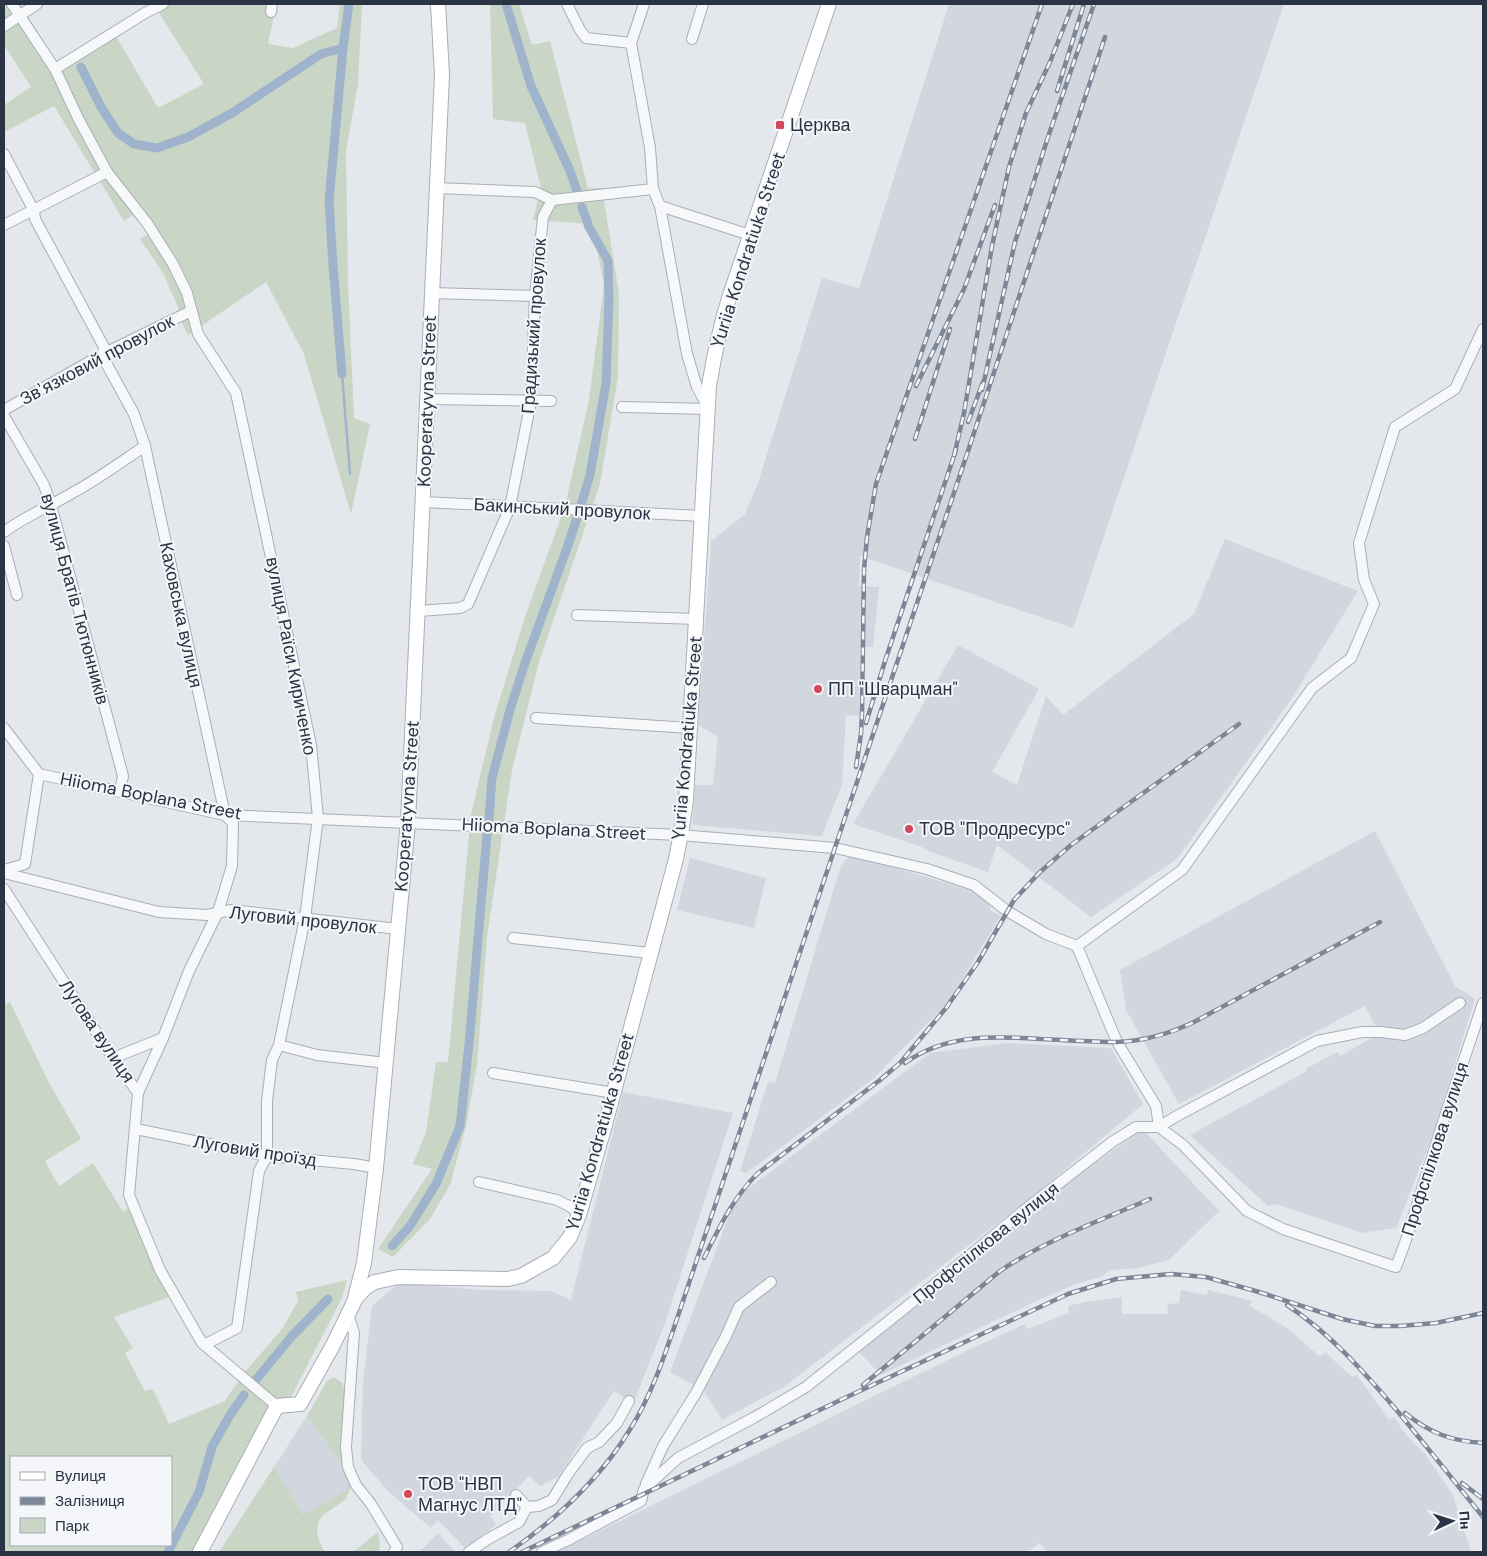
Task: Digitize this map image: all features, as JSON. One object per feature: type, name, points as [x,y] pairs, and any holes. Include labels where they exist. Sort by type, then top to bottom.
[{"type":"street","name":"вулиця Раїси Кириченко","points":[[12,4],[55,70],[107,172],[148,222],[173,264],[187,294],[198,334],[236,393],[311,745],[318,818],[305,918],[279,1045],[272,1060],[268,1093],[266,1156],[258,1170],[238,1328],[204,1345]]},
{"type":"street","points":[[4,26],[37,4]]},
{"type":"street","points":[[55,70],[145,13],[163,4]]},
{"type":"street","name":"Kooperatyvna Street","points":[[277,1406],[300,1404],[332,1347],[351,1308],[364,1263],[376,1168],[408,822],[442,75],[438,4]]},
{"type":"street","points":[[567,4],[586,38],[631,42]]},
{"type":"street","points":[[644,4],[631,42],[650,148],[654,189],[660,206],[687,354],[697,387],[709,408]]},
{"type":"street","points":[[692,39],[703,4]]},
{"type":"street","name":"Yuriia Kondratiuka Street","points":[[351,1308],[365,1288],[384,1279],[422,1277],[508,1279],[520,1276],[553,1258],[570,1238],[579,1215],[671,880],[686,799],[709,386],[721,324],[829,4]]},
{"type":"street","name":"Каховська вулиця","points":[[4,154],[34,211],[35,219],[104,347],[105,361],[134,414],[145,446],[225,815],[233,823],[232,866],[218,912],[189,971],[163,1038],[138,1092]]},
{"type":"street","points":[[4,225],[107,172]]},
{"type":"street","points":[[436,188],[535,192],[552,200],[654,189]]},
{"type":"street","name":"Градизький провулок","points":[[419,611],[460,608],[468,604],[510,507],[531,401],[535,296],[543,217],[552,200]]},
{"type":"street","points":[[660,206],[750,235]]},
{"type":"street","points":[[432,293],[535,296]]},
{"type":"street","name":"Звʼязковий провулок","points":[[4,410],[103,354],[191,310]]},
{"type":"street","points":[[1159,1127],[1156,1106],[1117,1042],[1078,946],[1182,870],[1312,688],[1351,658],[1374,604],[1364,580],[1359,543],[1395,426],[1455,388],[1483,330]]},
{"type":"street","points":[[427,399],[551,401]]},
{"type":"street","points":[[622,407],[709,408]]},
{"type":"street","name":"вулиця Братів Тютюнників","points":[[4,416],[44,486],[51,505],[123,776],[120,791]]},
{"type":"street","points":[[4,532],[16,522],[82,488],[145,446]]},
{"type":"street","name":"Бакинський провулок","points":[[423,502],[702,516]]},
{"type":"street","points":[[4,546],[17,595]]},
{"type":"street","points":[[577,615],[697,619]]},
{"type":"street","points":[[536,718],[690,728]]},
{"type":"street","name":"Hiioma Boplana Street","points":[[4,728],[39,774],[225,815],[680,835],[835,848],[927,869],[974,885],[1007,911],[1046,934],[1078,946]]},
{"type":"street","points":[[4,872],[25,864],[39,774]]},
{"type":"street","name":"Луговий провулок","points":[[4,872],[159,912],[207,915],[232,910],[398,929]]},
{"type":"street","name":"Лугова вулиця","points":[[4,889],[113,1058],[138,1092],[129,1195],[160,1270],[204,1345],[277,1406]]},
{"type":"street","points":[[513,938],[650,953]]},
{"type":"street","name":"Профспілкова вулиця","points":[[542,1552],[641,1501],[644,1489],[678,1458],[806,1387],[1022,1212],[1112,1142],[1136,1127],[1159,1127],[1174,1117],[1317,1041],[1362,1032],[1405,1035],[1423,1028],[1460,1003]]},
{"type":"street","name":"Профспілкова вулиця","points":[[1159,1127],[1183,1145],[1247,1211],[1283,1229],[1396,1267],[1483,1003]]},
{"type":"street","points":[[113,1058],[163,1038]]},
{"type":"street","points":[[279,1045],[317,1055],[386,1064]]},
{"type":"street","points":[[493,1073],[614,1093]]},
{"type":"street","name":"Луговий проїзд","points":[[136,1129],[266,1156],[354,1164],[376,1168]]},
{"type":"street","points":[[479,1182],[556,1200],[572,1207],[579,1215]]},
{"type":"street","points":[[364,1263],[384,1279]]},
{"type":"street","points":[[644,1489],[663,1446],[696,1393],[739,1307],[771,1282]]},
{"type":"street","points":[[351,1308],[354,1333],[346,1447],[348,1467],[356,1485],[371,1504],[398,1547],[394,1552]]},
{"type":"street","points":[[527,1507],[539,1506],[552,1500],[587,1448],[599,1442],[617,1423],[629,1401]]},
{"type":"street","points":[[200,1552],[277,1406]]},
{"type":"street","points":[[516,1495],[527,1507]]},
{"type":"street","points":[[469,1552],[519,1522],[527,1507]]},
{"type":"shaded area","points":[[949,4],[1284,4],[1073,628],[860,556],[859,586],[879,587],[873,647],[860,647],[859,716],[846,715],[842,785],[822,836],[692,825],[695,785],[713,785],[718,737],[698,725],[711,541],[745,514],[758,483],[822,278],[859,288]]},
{"type":"shaded area","points":[[1225,539],[1358,591],[1292,698],[1177,859],[1091,917],[997,845],[988,872],[853,824],[958,645],[1039,689],[992,772],[1017,785],[1046,696],[1063,715],[1194,614]]},
{"type":"shaded area","points":[[1375,831],[1455,986],[1475,999],[1433,1135],[1396,1228],[1362,1233],[1276,1204],[1268,1206],[1190,1135],[1307,1071],[1306,1069],[1313,1065],[1338,1052],[1340,1056],[1386,1030],[1375,1025],[1365,1006],[1179,1104],[1126,1010],[1120,970]]},
{"type":"shaded area","points":[[850,856],[973,891],[991,903],[990,910],[1001,916],[948,1002],[873,1079],[746,1173],[740,1171],[768,1082],[775,1083],[841,865]]},
{"type":"shaded area","points":[[690,858],[766,878],[754,928],[677,910]]},
{"type":"shaded area","points":[[1007,1043],[1111,1048],[1143,1104],[1033,1196],[785,1386],[722,1420],[704,1391],[670,1372],[733,1205],[741,1194],[930,1053]]},
{"type":"shaded area","points":[[623,1092],[733,1113],[665,1323],[633,1404],[614,1391],[558,1477],[540,1486],[529,1476],[490,1516],[496,1525],[465,1548],[438,1520],[431,1528],[388,1491],[361,1460],[363,1382],[372,1306],[399,1283],[483,1290],[552,1291],[571,1300]]},
{"type":"shaded area","points":[[1137,1133],[1146,1133],[1219,1211],[1169,1260],[1138,1268],[1110,1270],[1101,1277],[1078,1283],[1032,1303],[881,1375],[857,1350],[1045,1203],[1054,1198],[1062,1187]]},
{"type":"shaded area","points":[[1181,1290],[1207,1295],[1208,1290],[1252,1301],[1250,1306],[1287,1328],[1319,1356],[1326,1353],[1352,1377],[1357,1375],[1389,1420],[1394,1417],[1407,1436],[1425,1454],[1453,1495],[1471,1552],[1047,1552],[1040,1543],[1027,1552],[557,1552],[968,1350],[1025,1324],[1028,1329],[1069,1313],[1068,1306],[1122,1297],[1122,1314],[1167,1314],[1168,1304],[1179,1303]]},
{"type":"shaded area","points":[[307,1416],[342,1464],[347,1478],[352,1485],[347,1491],[303,1515],[274,1467]]},
{"type":"shaded area","points":[[438,1533],[455,1552],[419,1552]]},
{"type":"green space","points":[[4,4],[20,4],[57,63],[113,31],[158,108],[204,84],[155,4],[270,4],[275,11],[268,44],[293,48],[337,28],[340,4],[362,4],[358,84],[346,151],[348,282],[354,418],[370,424],[351,514],[304,354],[266,282],[188,335],[163,273],[140,239],[149,234],[136,213],[124,221],[54,106],[4,132],[4,105],[31,87],[4,45]]},
{"type":"green space","points":[[490,4],[519,4],[532,45],[550,41],[588,188],[602,188],[619,294],[618,377],[600,484],[539,662],[512,770],[487,937],[477,1065],[466,1126],[450,1185],[430,1219],[393,1257],[378,1249],[432,1169],[413,1164],[426,1132],[436,1062],[448,1062],[471,814],[495,714],[525,617],[565,506],[589,400],[604,285],[592,224],[533,220],[541,188],[525,123],[493,119]]},
{"type":"green space","points":[[10,1002],[49,1083],[81,1139],[45,1161],[59,1186],[93,1163],[123,1212],[131,1206],[172,1296],[114,1317],[133,1348],[125,1353],[145,1391],[153,1389],[169,1424],[225,1401],[244,1373],[282,1329],[298,1301],[296,1292],[347,1280],[342,1298],[289,1401],[195,1552],[4,1552],[4,1005]]},
{"type":"green space","points":[[334,1377],[342,1383],[346,1393],[342,1464],[307,1416],[327,1381]]},
{"type":"green space","points":[[274,1467],[303,1515],[346,1491],[352,1485],[345,1500],[323,1515],[318,1522],[317,1534],[323,1550],[327,1552],[219,1552]]},
{"type":"green space","points":[[378,1532],[379,1552],[353,1552]]},
{"type":"waterway","points":[[342,374],[329,201],[343,48],[349,4]]},
{"type":"waterway","points":[[506,4],[531,86],[570,171],[577,191]]},
{"type":"waterway","points":[[81,67],[101,107],[118,133],[134,144],[157,148],[188,137],[232,113],[321,54],[343,48]]},
{"type":"waterway","points":[[581,505],[590,475],[606,383],[609,299],[608,261],[589,227],[582,207]]},
{"type":"waterway","points":[[342,374],[350,474]]},
{"type":"waterway","points":[[489,819],[492,778],[510,710],[577,518]]},
{"type":"waterway","points":[[392,1246],[410,1226],[436,1184],[460,1126],[487,834]]},
{"type":"waterway","points":[[255,1381],[292,1336],[328,1299]]},
{"type":"waterway","points":[[172,1544],[199,1492],[212,1447],[244,1395]]},
{"type":"waterway","points":[[168,1552],[171,1546]]},
{"type":"railway","points":[[856,767],[862,713],[864,570],[867,537],[876,484],[1042,4]]},
{"type":"railway","points":[[954,456],[964,413],[992,246],[1009,167],[1026,113],[1050,62],[1073,4]]},
{"type":"railway","points":[[1057,91],[1084,4]]},
{"type":"railway","points":[[982,390],[1015,242],[1047,140],[1094,4]]},
{"type":"railway","points":[[509,1552],[559,1513],[604,1466],[638,1416],[660,1368],[1105,37]]},
{"type":"railway","points":[[916,386],[964,289],[995,205]]},
{"type":"railway","points":[[915,439],[950,329]]},
{"type":"railway","points":[[968,422],[983,382]]},
{"type":"railway","points":[[866,723],[956,450]]},
{"type":"railway","points":[[704,1258],[734,1203],[757,1174],[900,1063],[946,1008],[978,962],[1014,900],[1040,872],[1071,845],[1239,724]]},
{"type":"railway","points":[[905,1063],[936,1047],[970,1039],[1005,1037],[1117,1042],[1137,1040],[1166,1033],[1194,1022],[1380,922]]},
{"type":"railway","points":[[863,1385],[1000,1271],[1054,1240],[1150,1199]]},
{"type":"railway","points":[[522,1552],[1068,1294],[1116,1279],[1171,1274],[1206,1277],[1342,1319],[1375,1326],[1436,1323],[1483,1313]]},
{"type":"railway","points":[[1287,1305],[1333,1341],[1360,1369],[1399,1413],[1483,1517]]},
{"type":"railway","points":[[1405,1413],[1423,1426],[1441,1435],[1483,1443]]},
{"type":"railway","points":[[1462,1483],[1483,1499]]},
{"type":"place","name":"Церква","points":[[780,125]]},
{"type":"place","name":"ПП \"Шварцман\"","points":[[818,689]]},
{"type":"place","name":"ТОВ \"Продресурс\"","points":[[909,829]]},
{"type":"place","name":"ТОВ \"НВП Магнус ЛТД\"","points":[[408,1494]]}]
